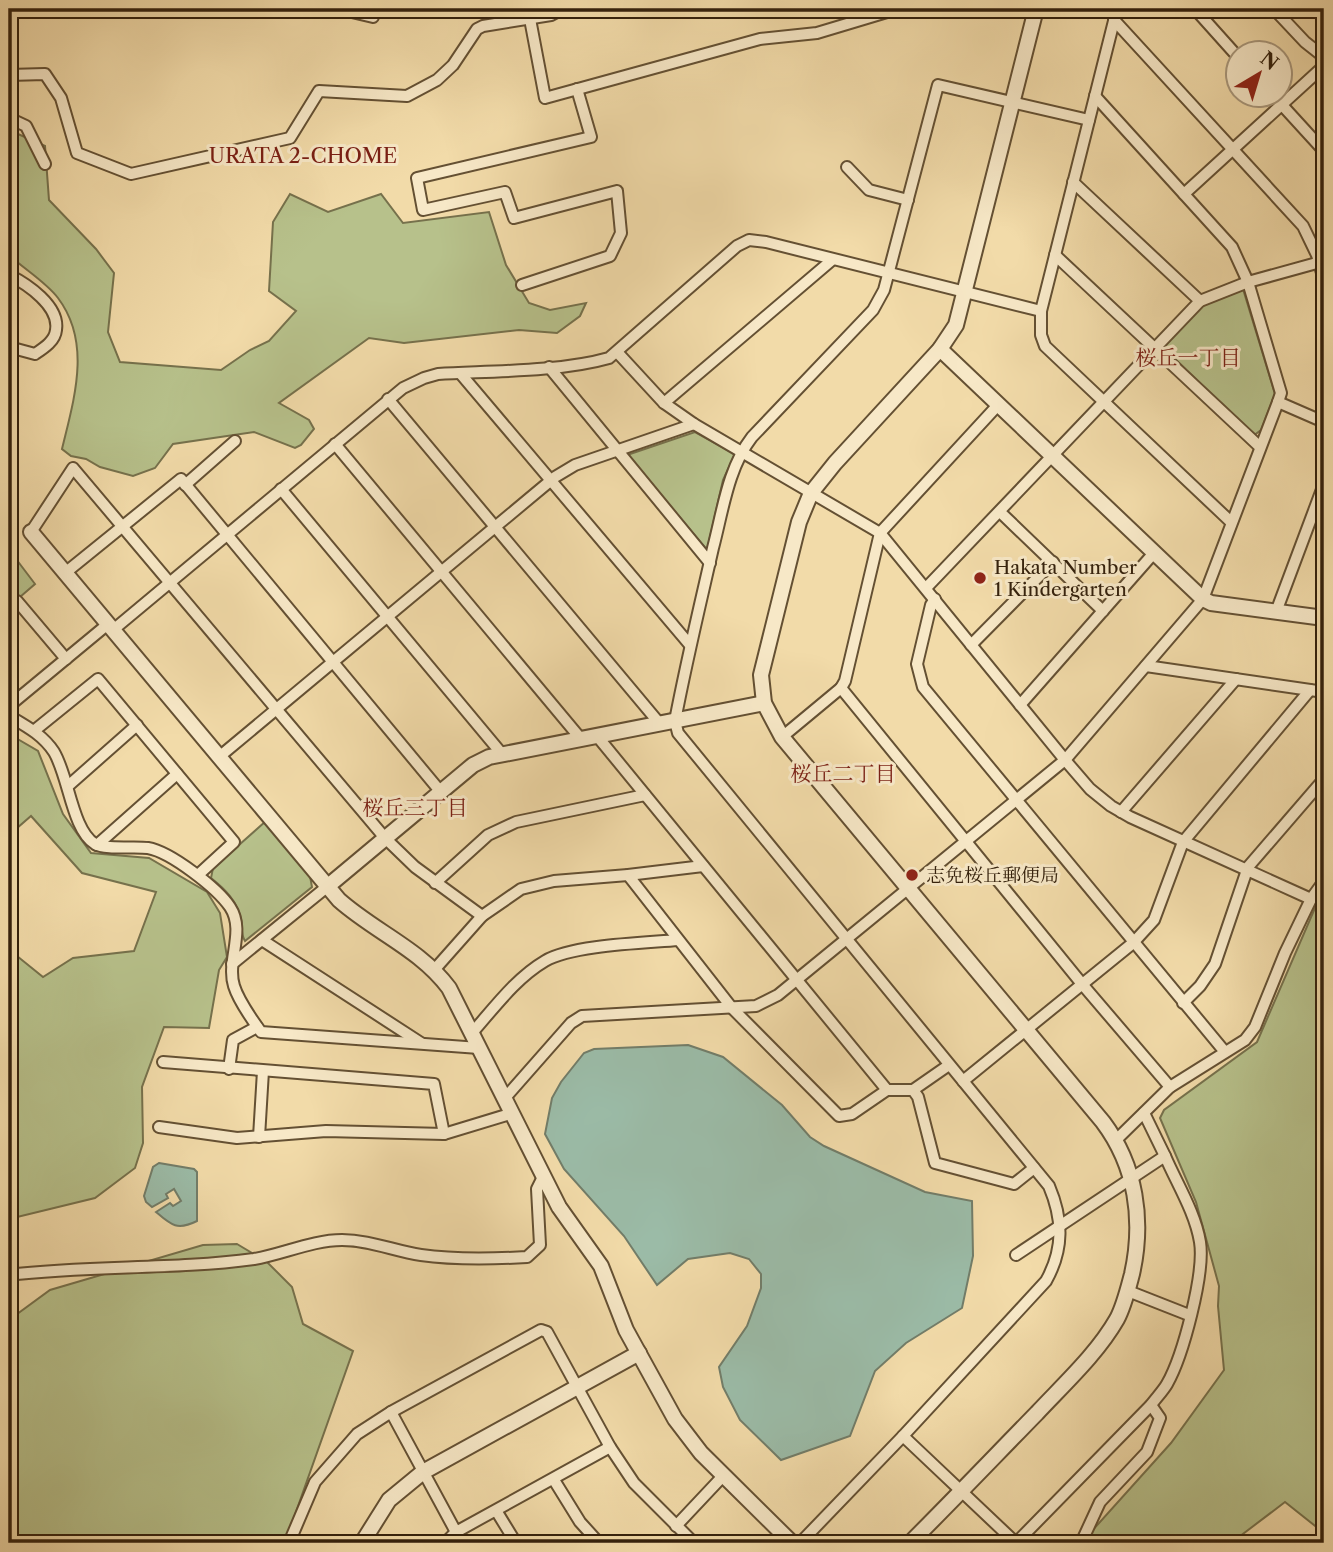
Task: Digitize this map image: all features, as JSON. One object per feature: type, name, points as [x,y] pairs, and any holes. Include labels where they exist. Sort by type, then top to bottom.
[{"type":"street","points":[[339,9],[373,17],[374,9]]},
{"type":"street","points":[[9,75],[45,74],[61,98],[77,153],[131,174],[290,138],[319,91],[407,96],[437,80],[453,65],[477,29],[551,15],[562,9]]},
{"type":"street","points":[[530,19],[545,97],[760,39],[817,33],[897,9]]},
{"type":"street","points":[[911,1543],[1062,1387],[1118,1318],[1128,1291],[1137,1250],[1138,1220],[1132,1177],[1116,1140],[782,737],[764,703],[761,676],[799,522],[811,492],[940,349],[956,325],[1036,9]]},
{"type":"street","points":[[1195,9],[1224,41]]},
{"type":"street","points":[[1274,9],[1305,42],[1324,57]]},
{"type":"street","points":[[1115,14],[1041,311],[1041,335],[1045,346],[1231,522]]},
{"type":"street","points":[[1115,14],[1303,226],[1322,262],[1324,279]]},
{"type":"street","points":[[1294,95],[1324,66]]},
{"type":"street","points":[[667,722],[690,645],[729,483],[740,452],[873,310],[884,290],[938,85],[1089,120]]},
{"type":"street","points":[[522,285],[610,256],[621,233],[617,191],[513,218],[505,192],[423,210],[417,177],[591,138],[577,89]]},
{"type":"street","points":[[505,1098],[571,1023],[583,1016],[756,1006],[778,995],[1065,760],[1203,599],[1281,393],[1248,282],[1232,247],[1095,96]]},
{"type":"street","points":[[1184,194],[1280,108]]},
{"type":"street","points":[[1284,108],[1324,151]]},
{"type":"street","points":[[9,118],[26,126],[45,164]]},
{"type":"street","points":[[847,167],[869,190],[908,200]]},
{"type":"street","points":[[1073,182],[1200,301]]},
{"type":"street","points":[[9,706],[66,659],[170,583],[402,388],[424,377],[548,367],[609,358],[737,246],[749,240],[1041,311]]},
{"type":"street","points":[[1055,255],[1260,447]]},
{"type":"street","points":[[664,402],[832,260]]},
{"type":"street","points":[[926,589],[1200,301],[1248,282],[1322,262]]},
{"type":"street","points":[[9,275],[48,304],[56,319],[57,331],[49,344],[35,354],[9,347]]},
{"type":"street","points":[[940,349],[1203,599],[1211,603],[1324,618]]},
{"type":"street","points":[[617,352],[664,402],[694,424],[880,533],[1090,789],[1121,812],[1311,899]]},
{"type":"street","points":[[548,367],[710,563]]},
{"type":"street","points":[[460,373],[690,645]]},
{"type":"street","points":[[388,399],[495,527],[678,733],[1049,1186],[1056,1203],[1060,1225],[1059,1250],[1055,1265],[1046,1281],[904,1436],[800,1543]]},
{"type":"street","points":[[1278,402],[1324,422]]},
{"type":"street","points":[[782,737],[841,688],[845,681],[880,533],[998,405]]},
{"type":"street","points":[[219,757],[551,480],[575,465],[694,424]]},
{"type":"street","points":[[185,485],[235,441]]},
{"type":"street","points":[[335,444],[580,739]]},
{"type":"street","points":[[482,916],[435,883],[385,838],[73,468],[31,532],[328,886],[354,914],[435,969],[449,988],[559,1207],[601,1266],[626,1330],[675,1419],[701,1453],[792,1543]]},
{"type":"street","points":[[65,573],[181,480],[440,791]]},
{"type":"street","points":[[1276,612],[1324,484]]},
{"type":"street","points":[[281,489],[502,754]]},
{"type":"street","points":[[1000,512],[1103,611]]},
{"type":"street","points":[[1020,705],[1153,554]]},
{"type":"street","points":[[971,645],[1053,562]]},
{"type":"street","points":[[935,599],[931,605],[918,664],[923,687],[1225,1052]]},
{"type":"street","points":[[9,608],[17,601],[66,659]]},
{"type":"street","points":[[1146,666],[1324,692]]},
{"type":"street","points":[[35,730],[98,679],[234,842],[198,875]]},
{"type":"street","points":[[1121,812],[1236,679]]},
{"type":"street","points":[[841,688],[1082,984],[1170,1087]]},
{"type":"street","points":[[963,1082],[1133,943],[1154,920],[1183,842],[1310,690]]},
{"type":"street","points":[[232,964],[473,765],[502,754],[764,703]]},
{"type":"street","points":[[9,716],[35,730],[54,752],[83,833],[97,845],[152,849],[198,875],[232,909],[236,929],[232,964],[234,986],[261,1032],[479,1048]]},
{"type":"street","points":[[68,786],[137,725]]},
{"type":"street","points":[[597,736],[887,1090]]},
{"type":"street","points":[[97,845],[177,774]]},
{"type":"street","points":[[1183,1003],[1209,975],[1215,964],[1246,870],[1324,779]]},
{"type":"street","points":[[435,883],[488,835],[516,822],[645,795]]},
{"type":"street","points":[[435,969],[482,916],[521,889],[554,881],[703,866]]},
{"type":"street","points":[[628,875],[732,1008],[839,1116],[852,1114],[887,1090],[913,1090],[949,1065]]},
{"type":"street","points":[[1116,1140],[1170,1087],[1245,1040],[1255,1027],[1285,953],[1311,899],[1324,881]]},
{"type":"street","points":[[262,940],[423,1045]]},
{"type":"street","points":[[472,1033],[524,976],[546,960],[567,951],[678,940]]},
{"type":"street","points":[[229,1069],[233,1040],[257,1027]]},
{"type":"street","points":[[163,1062],[434,1084],[444,1134]]},
{"type":"street","points":[[259,1137],[263,1071]]},
{"type":"street","points":[[913,1090],[918,1097],[935,1163],[1014,1184],[1034,1168]]},
{"type":"street","points":[[159,1127],[237,1138],[326,1131],[444,1134],[513,1113]]},
{"type":"street","points":[[904,1436],[1016,1543],[1150,1405],[1167,1384],[1187,1333],[1201,1262],[1200,1243],[1194,1220],[1144,1113]]},
{"type":"street","points":[[1016,1255],[1165,1156]]},
{"type":"street","points":[[9,1275],[45,1270],[188,1265],[255,1258],[341,1240],[369,1242],[419,1255],[478,1260],[527,1257],[540,1245],[537,1189],[543,1177]]},
{"type":"street","points":[[1128,1291],[1189,1315]]},
{"type":"street","points":[[289,1543],[315,1482],[357,1434],[391,1412],[541,1330],[547,1332],[610,1447],[634,1483],[694,1543]]},
{"type":"street","points":[[362,1543],[389,1500],[422,1472],[639,1353]]},
{"type":"street","points":[[1082,1541],[1100,1502],[1147,1452],[1160,1418],[1150,1405]]},
{"type":"street","points":[[391,1412],[456,1532]]},
{"type":"street","points":[[445,1543],[456,1532],[610,1447]]},
{"type":"street","points":[[676,1526],[723,1476]]},
{"type":"street","points":[[554,1480],[580,1522],[599,1543]]},
{"type":"street","points":[[497,1511],[516,1543]]},
{"type":"green space","points":[[9,130],[45,146],[49,200],[96,249],[114,273],[108,332],[120,362],[221,370],[250,350],[269,341],[296,311],[269,291],[273,222],[290,194],[328,212],[381,194],[403,223],[489,212],[506,265],[529,303],[550,310],[586,303],[580,316],[557,333],[519,330],[404,343],[369,338],[279,403],[309,420],[314,429],[301,445],[295,448],[254,432],[173,444],[155,468],[133,476],[100,467],[86,459],[71,456],[62,449],[77,372],[75,334],[68,315],[53,292],[9,255]]},
{"type":"green space","points":[[1243,289],[1275,394],[1261,430],[1253,436],[1164,348],[1165,343],[1202,304]]},
{"type":"green space","points":[[695,432],[735,454],[723,480],[707,550],[627,455]]},
{"type":"green space","points":[[10,551],[35,584],[20,597],[13,592],[9,595]]},
{"type":"green space","points":[[9,734],[38,751],[63,814],[91,853],[149,858],[207,892],[220,913],[227,957],[219,970],[209,1028],[164,1027],[142,1087],[143,1143],[135,1168],[95,1198],[9,1219],[9,957],[17,956],[43,977],[73,958],[134,951],[156,892],[82,873],[31,816],[9,835]]},
{"type":"green space","points":[[266,821],[310,876],[312,887],[245,941],[237,907],[226,891],[211,878],[213,868]]},
{"type":"green space","points":[[1324,892],[1324,1533],[1285,1502],[1231,1543],[1062,1543],[1091,1532],[1171,1443],[1224,1370],[1218,1306],[1219,1286],[1196,1202],[1160,1118],[1164,1110],[1257,1042]]},
{"type":"green space","points":[[237,1244],[267,1262],[292,1287],[303,1324],[353,1351],[285,1543],[9,1543],[9,1320],[50,1290],[203,1245]]},
{"type":"shaded area","points":[[688,1045],[723,1057],[782,1105],[810,1137],[824,1146],[925,1192],[972,1201],[973,1256],[962,1308],[906,1343],[875,1371],[850,1436],[781,1460],[740,1420],[723,1387],[719,1367],[747,1326],[761,1288],[761,1274],[749,1259],[730,1253],[688,1259],[657,1285],[624,1236],[564,1169],[545,1134],[552,1098],[584,1053],[594,1049]]},
{"type":"shaded area","points":[[159,1163],[194,1169],[197,1172],[197,1221],[179,1226],[156,1212],[170,1203],[173,1206],[181,1201],[174,1189],[166,1194],[168,1198],[152,1207],[146,1202],[144,1196],[153,1167]]},
{"type":"place","name":"Hakata Number 1 Kindergarten","points":[[980,578]]},
{"type":"place","name":"志免桜丘郵便局","points":[[912,875]]},
{"type":"district","name":"URATA 2-CHOME","points":[[303,155]]},
{"type":"district","name":"桜丘一丁目","points":[[1188,357]]},
{"type":"district","name":"桜丘二丁目","points":[[843,773]]},
{"type":"district","name":"桜丘三丁目","points":[[415,807]]}]
